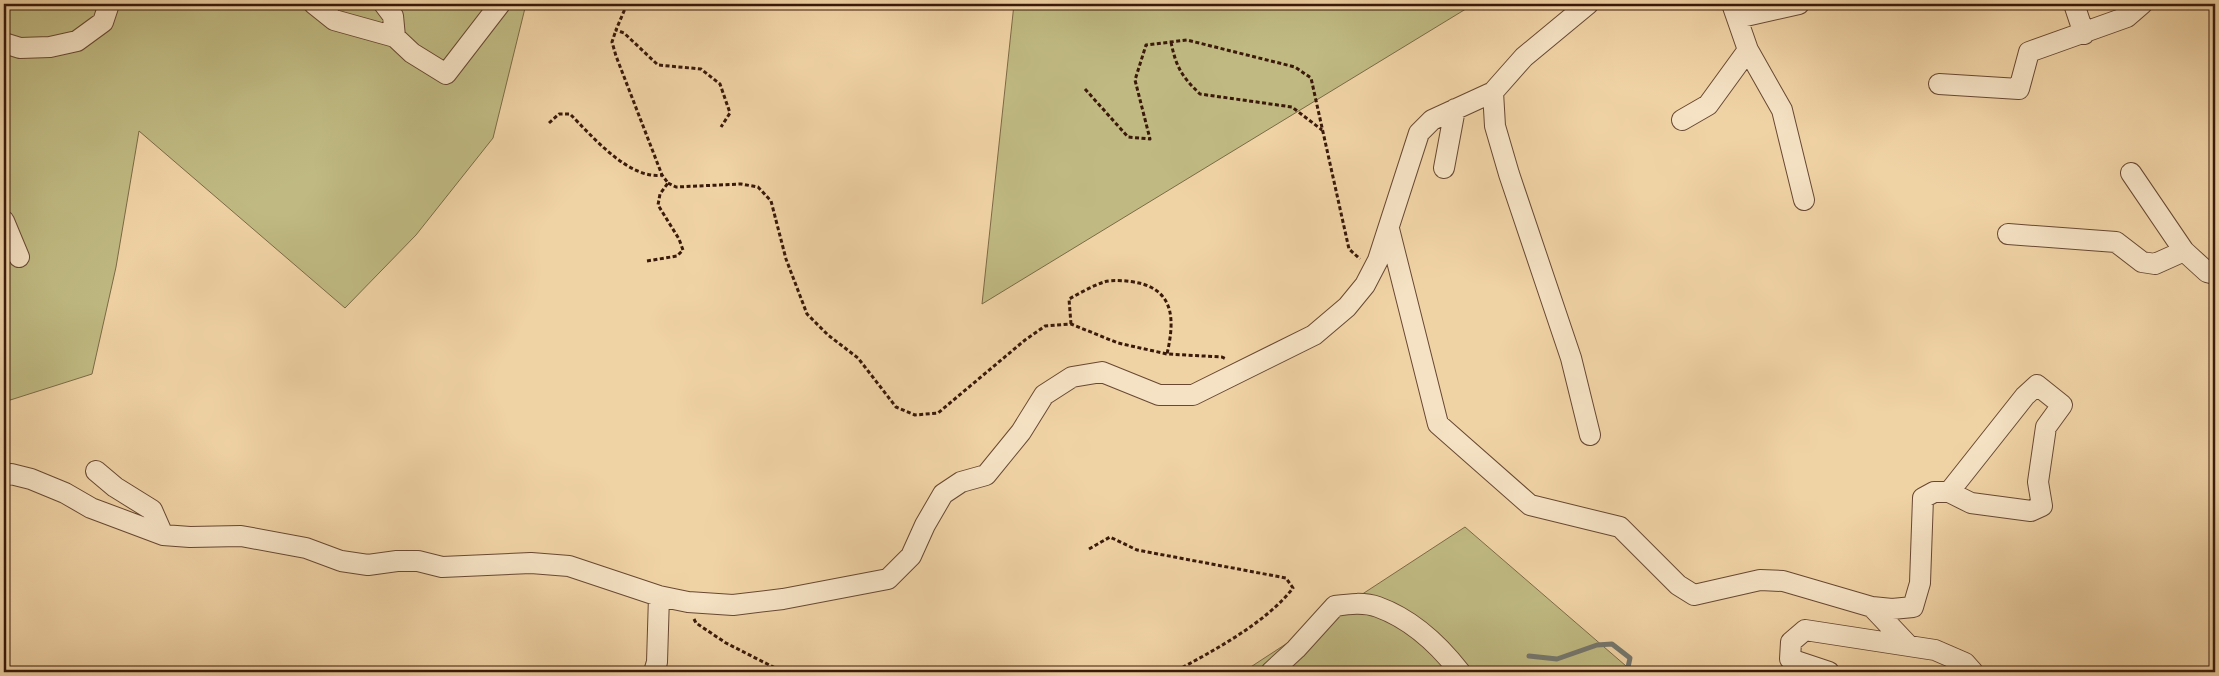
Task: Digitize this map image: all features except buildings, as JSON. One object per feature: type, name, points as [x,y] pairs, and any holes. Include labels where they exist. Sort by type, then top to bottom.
[{"type":"lane","points":[[4,42],[20,48],[50,47],[77,41],[103,22],[109,4]]},
{"type":"lane","points":[[314,4],[334,20],[395,37],[412,52],[446,74],[500,4]]},
{"type":"lane","points":[[384,4],[393,16],[395,37]]},
{"type":"lane","points":[[4,476],[11,474],[31,479],[66,493],[92,508],[163,535],[190,537],[241,536],[306,548],[341,560],[368,565],[397,561],[418,561],[442,567],[531,563],[568,566],[659,596],[688,602],[733,604],[774,600],[888,579],[911,556],[925,525],[943,494],[961,482],[986,475],[1021,432],[1044,395],[1072,377],[1102,372],[1160,395],[1193,395],[1314,335],[1347,307],[1365,284],[1378,260],[1419,133],[1432,120],[1493,92],[1524,57],[1588,4]]},
{"type":"lane","points":[[1799,4],[1735,11],[1748,50],[1782,110],[1804,200]]},
{"type":"lane","points":[[2074,4],[2084,34]]},
{"type":"lane","points":[[1939,84],[2018,90],[2028,52],[2084,34],[2127,17],[2142,4]]},
{"type":"lane","points":[[1682,120],[1708,105],[1748,50]]},
{"type":"lane","points":[[1493,92],[1495,126],[1509,174],[1571,358],[1590,436]]},
{"type":"lane","points":[[1444,168],[1455,109]]},
{"type":"lane","points":[[2131,174],[2184,251],[2207,272],[2215,274]]},
{"type":"lane","points":[[4,221],[19,257]]},
{"type":"lane","points":[[1388,227],[1438,424],[1530,505],[1620,527],[1678,585],[1694,595],[1760,580],[1783,581],[1872,607],[1892,609],[1913,607],[1920,584],[1923,498],[1934,492],[1949,492],[1971,502],[2031,511],[2042,506],[2038,482],[2046,427],[2062,405],[2037,385],[2025,396],[1949,492]]},
{"type":"lane","points":[[2008,234],[2116,242],[2142,262],[2155,264],[2184,251]]},
{"type":"lane","points":[[96,471],[115,487],[152,510],[163,535]]},
{"type":"lane","points":[[654,672],[657,662],[659,596]]},
{"type":"lane","points":[[1270,672],[1296,649],[1335,606],[1358,603],[1378,606],[1416,628],[1447,656],[1460,672]]},
{"type":"lane","points":[[1872,607],[1908,645]]},
{"type":"lane","points":[[1829,672],[1790,659],[1791,642],[1805,630],[1908,645],[1935,650],[1965,663],[1973,672]]},
{"type":"path","points":[[627,4],[612,42],[662,175],[668,183],[676,187],[742,184],[758,187],[771,201],[786,259],[807,314],[828,335],[858,358],[896,407],[915,415],[938,413],[1025,340],[1045,326],[1071,324],[1118,343],[1167,354],[1222,357],[1245,370]]},
{"type":"path","points":[[616,30],[624,33],[658,65],[701,69],[720,84],[730,113],[721,127]]},
{"type":"path","points":[[1085,89],[1128,137],[1150,139],[1135,80],[1146,44],[1187,40],[1295,67],[1311,78],[1349,249],[1358,259],[1378,260]]},
{"type":"path","points":[[1172,42],[1175,62],[1189,84],[1200,94],[1292,107],[1323,131]]},
{"type":"path","points":[[549,123],[559,114],[570,114],[620,161],[653,176],[662,175]]},
{"type":"path","points":[[647,261],[677,256],[683,250],[679,239],[658,205],[660,194],[668,183]]},
{"type":"path","points":[[1071,324],[1069,299],[1105,281],[1132,281],[1152,286],[1168,302],[1172,331],[1167,354]]},
{"type":"path","points":[[1089,549],[1110,537],[1138,550],[1286,578],[1293,588],[1284,600],[1228,642],[1174,672]]},
{"type":"path","points":[[688,602],[696,623],[726,643],[783,672]]},
{"type":"shaded area","points":[[4,4],[526,4],[493,138],[416,235],[345,308],[139,131],[116,267],[92,374],[4,402]]},
{"type":"shaded area","points":[[1014,4],[1474,4],[982,304]]},
{"type":"shaded area","points":[[1465,527],[1633,672],[1243,672]]},
{"type":"waterway","points":[[1529,656],[1557,659],[1597,645],[1612,644],[1630,658],[1627,672]]}]
